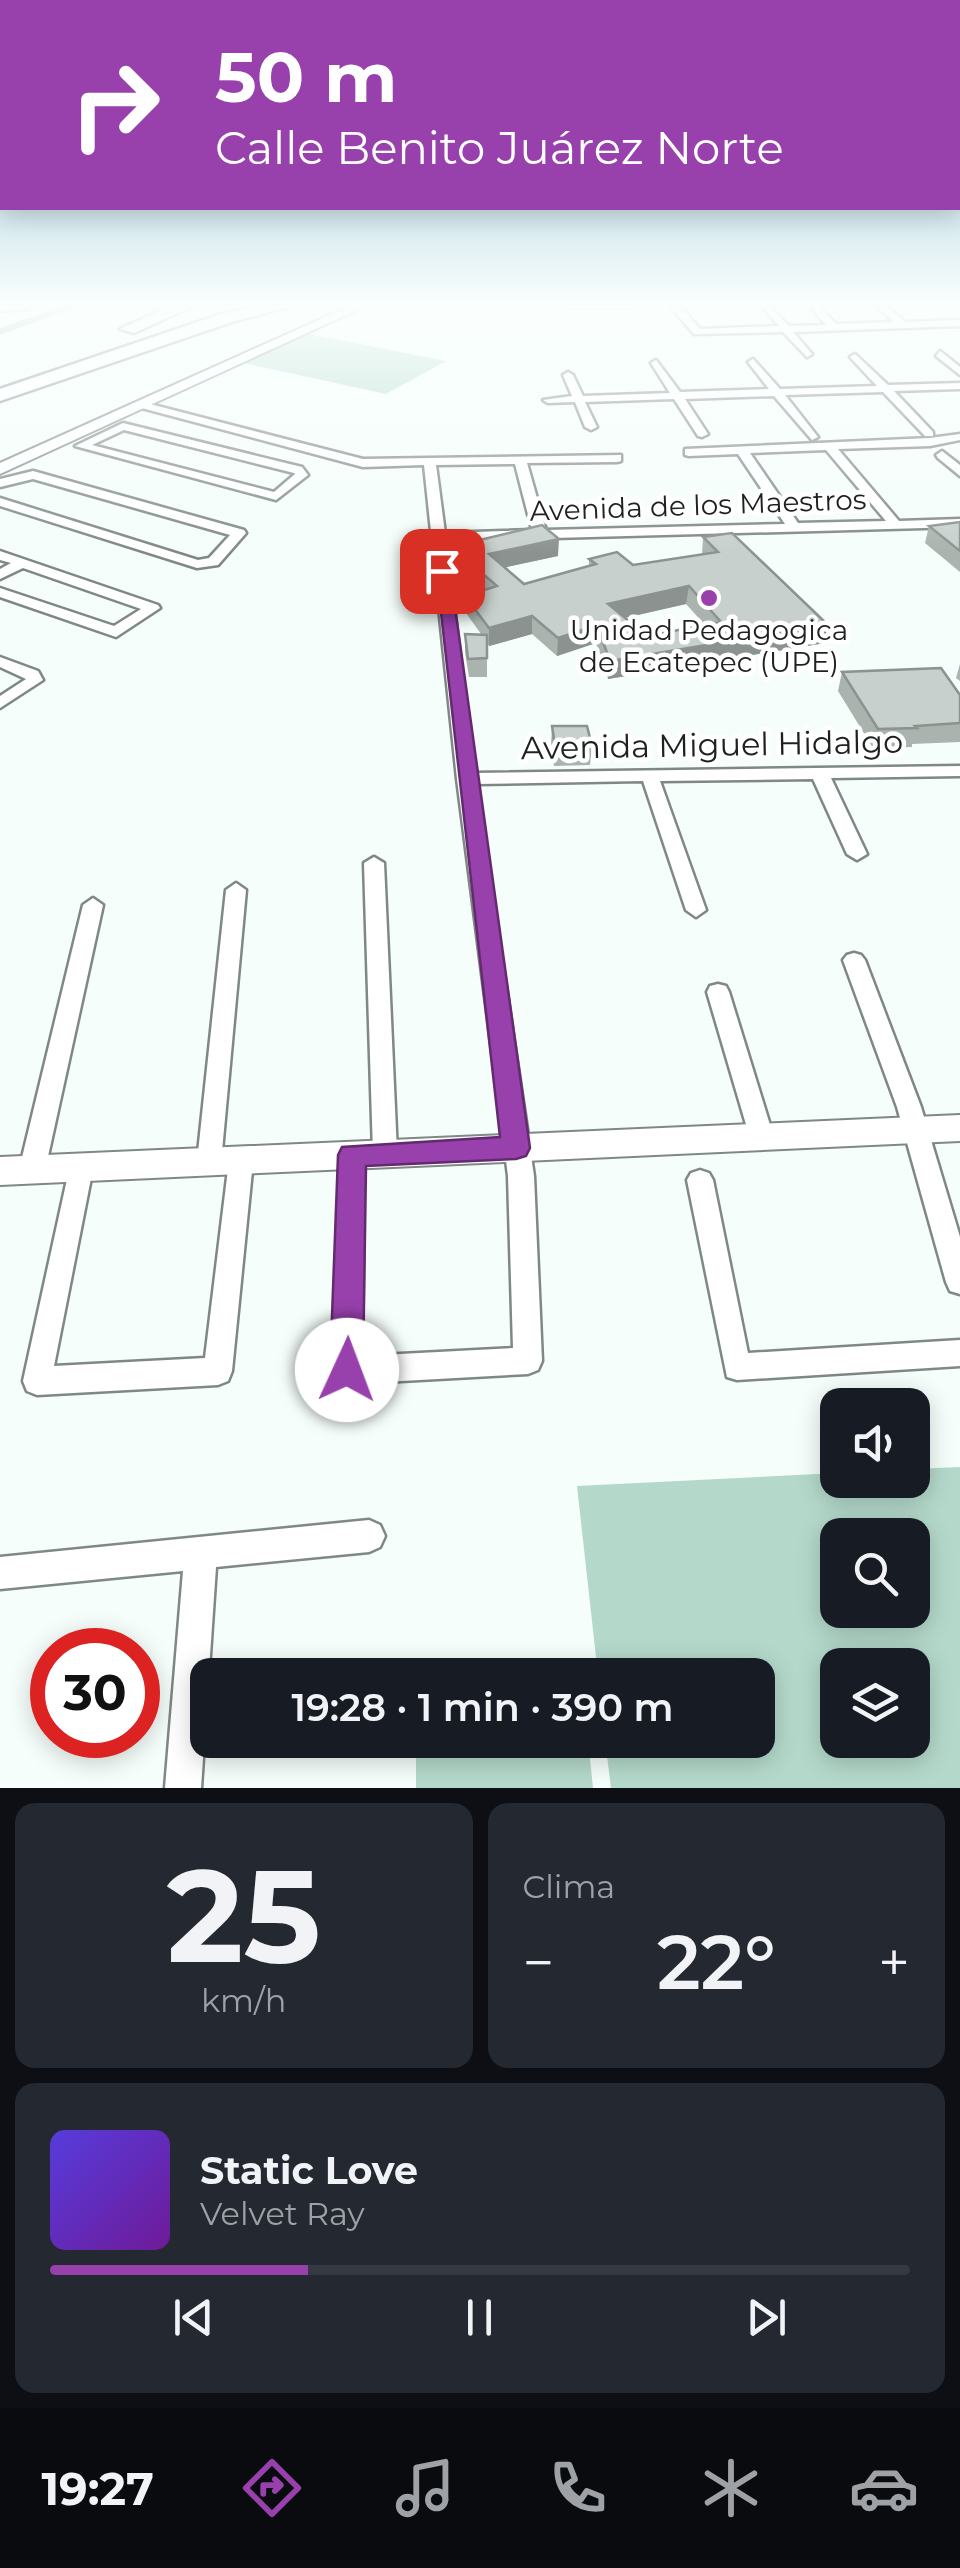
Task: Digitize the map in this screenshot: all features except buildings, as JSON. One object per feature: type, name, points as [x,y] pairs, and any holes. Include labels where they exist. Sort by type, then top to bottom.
[{"type":"main road","points":[[0,469],[91,434],[182,387]]},
{"type":"main road","points":[[16,1171],[960,1128]]},
{"type":"street","points":[[573,387],[590,428]]},
{"type":"street","points":[[672,387],[702,434]]},
{"type":"street","points":[[772,387],[812,437]]},
{"type":"street","points":[[548,400],[926,387]]},
{"type":"street","points":[[889,389],[929,434]]},
{"type":"street","points":[[142,406],[364,463],[616,458]]},
{"type":"street","points":[[122,426],[219,450],[298,470],[302,475],[276,496],[81,446],[91,434],[122,426]]},
{"type":"street","points":[[690,452],[960,437]]},
{"type":"street","points":[[830,446],[895,524]]},
{"type":"street","points":[[178,471],[219,450]]},
{"type":"street","points":[[742,450],[790,523]]},
{"type":"street","points":[[942,454],[960,472]]},
{"type":"street","points":[[520,461],[540,534]]},
{"type":"street","points":[[374,863],[368,1154],[347,1370],[528,1361],[521,1176],[466,779],[430,463]]},
{"type":"street","points":[[0,483],[26,474],[235,530],[238,538],[206,565],[0,502]]},
{"type":"street","points":[[119,512],[135,503]]},
{"type":"street","points":[[86,528],[102,520]]},
{"type":"street","name":"Avenida de los Maestros","points":[[438,537],[790,523],[960,522]]},
{"type":"street","points":[[0,554],[153,608],[116,632],[0,592]]},
{"type":"street","points":[[0,575],[24,562]]},
{"type":"street","points":[[0,662],[32,674],[35,680],[0,704]]},
{"type":"street","name":"Avenida Miguel Hidalgo","points":[[466,779],[960,772]]},
{"type":"street","points":[[820,775],[856,854]]},
{"type":"street","points":[[650,777],[696,910]]},
{"type":"street","points":[[80,1168],[36,1381],[218,1371],[236,890]]},
{"type":"street","points":[[16,1171],[93,905]]},
{"type":"street","points":[[854,960],[909,1107],[960,1282]]},
{"type":"street","points":[[718,992],[762,1138]]},
{"type":"street","points":[[700,1180],[737,1367],[960,1353]]},
{"type":"street","points":[[0,1573],[370,1536]]},
{"type":"street","points":[[183,1788],[201,1553]]},
{"type":"green space","points":[[356,387],[398,387],[386,394]]},
{"type":"green space","points":[[960,1467],[960,1788],[611,1788],[607,1758],[775,1758],[775,1658],[596,1658],[577,1486],[820,1474],[820,1498],[930,1498],[930,1468]]},
{"type":"green space","points":[[416,1758],[590,1758],[593,1788],[416,1788]]},
{"type":"place","name":"Unidad Pedagogica de Ecatepec (UPE)","points":[[709,598]]},
{"type":"route","points":[[347,1370],[352,1155],[516,1148],[442,571]]}]
